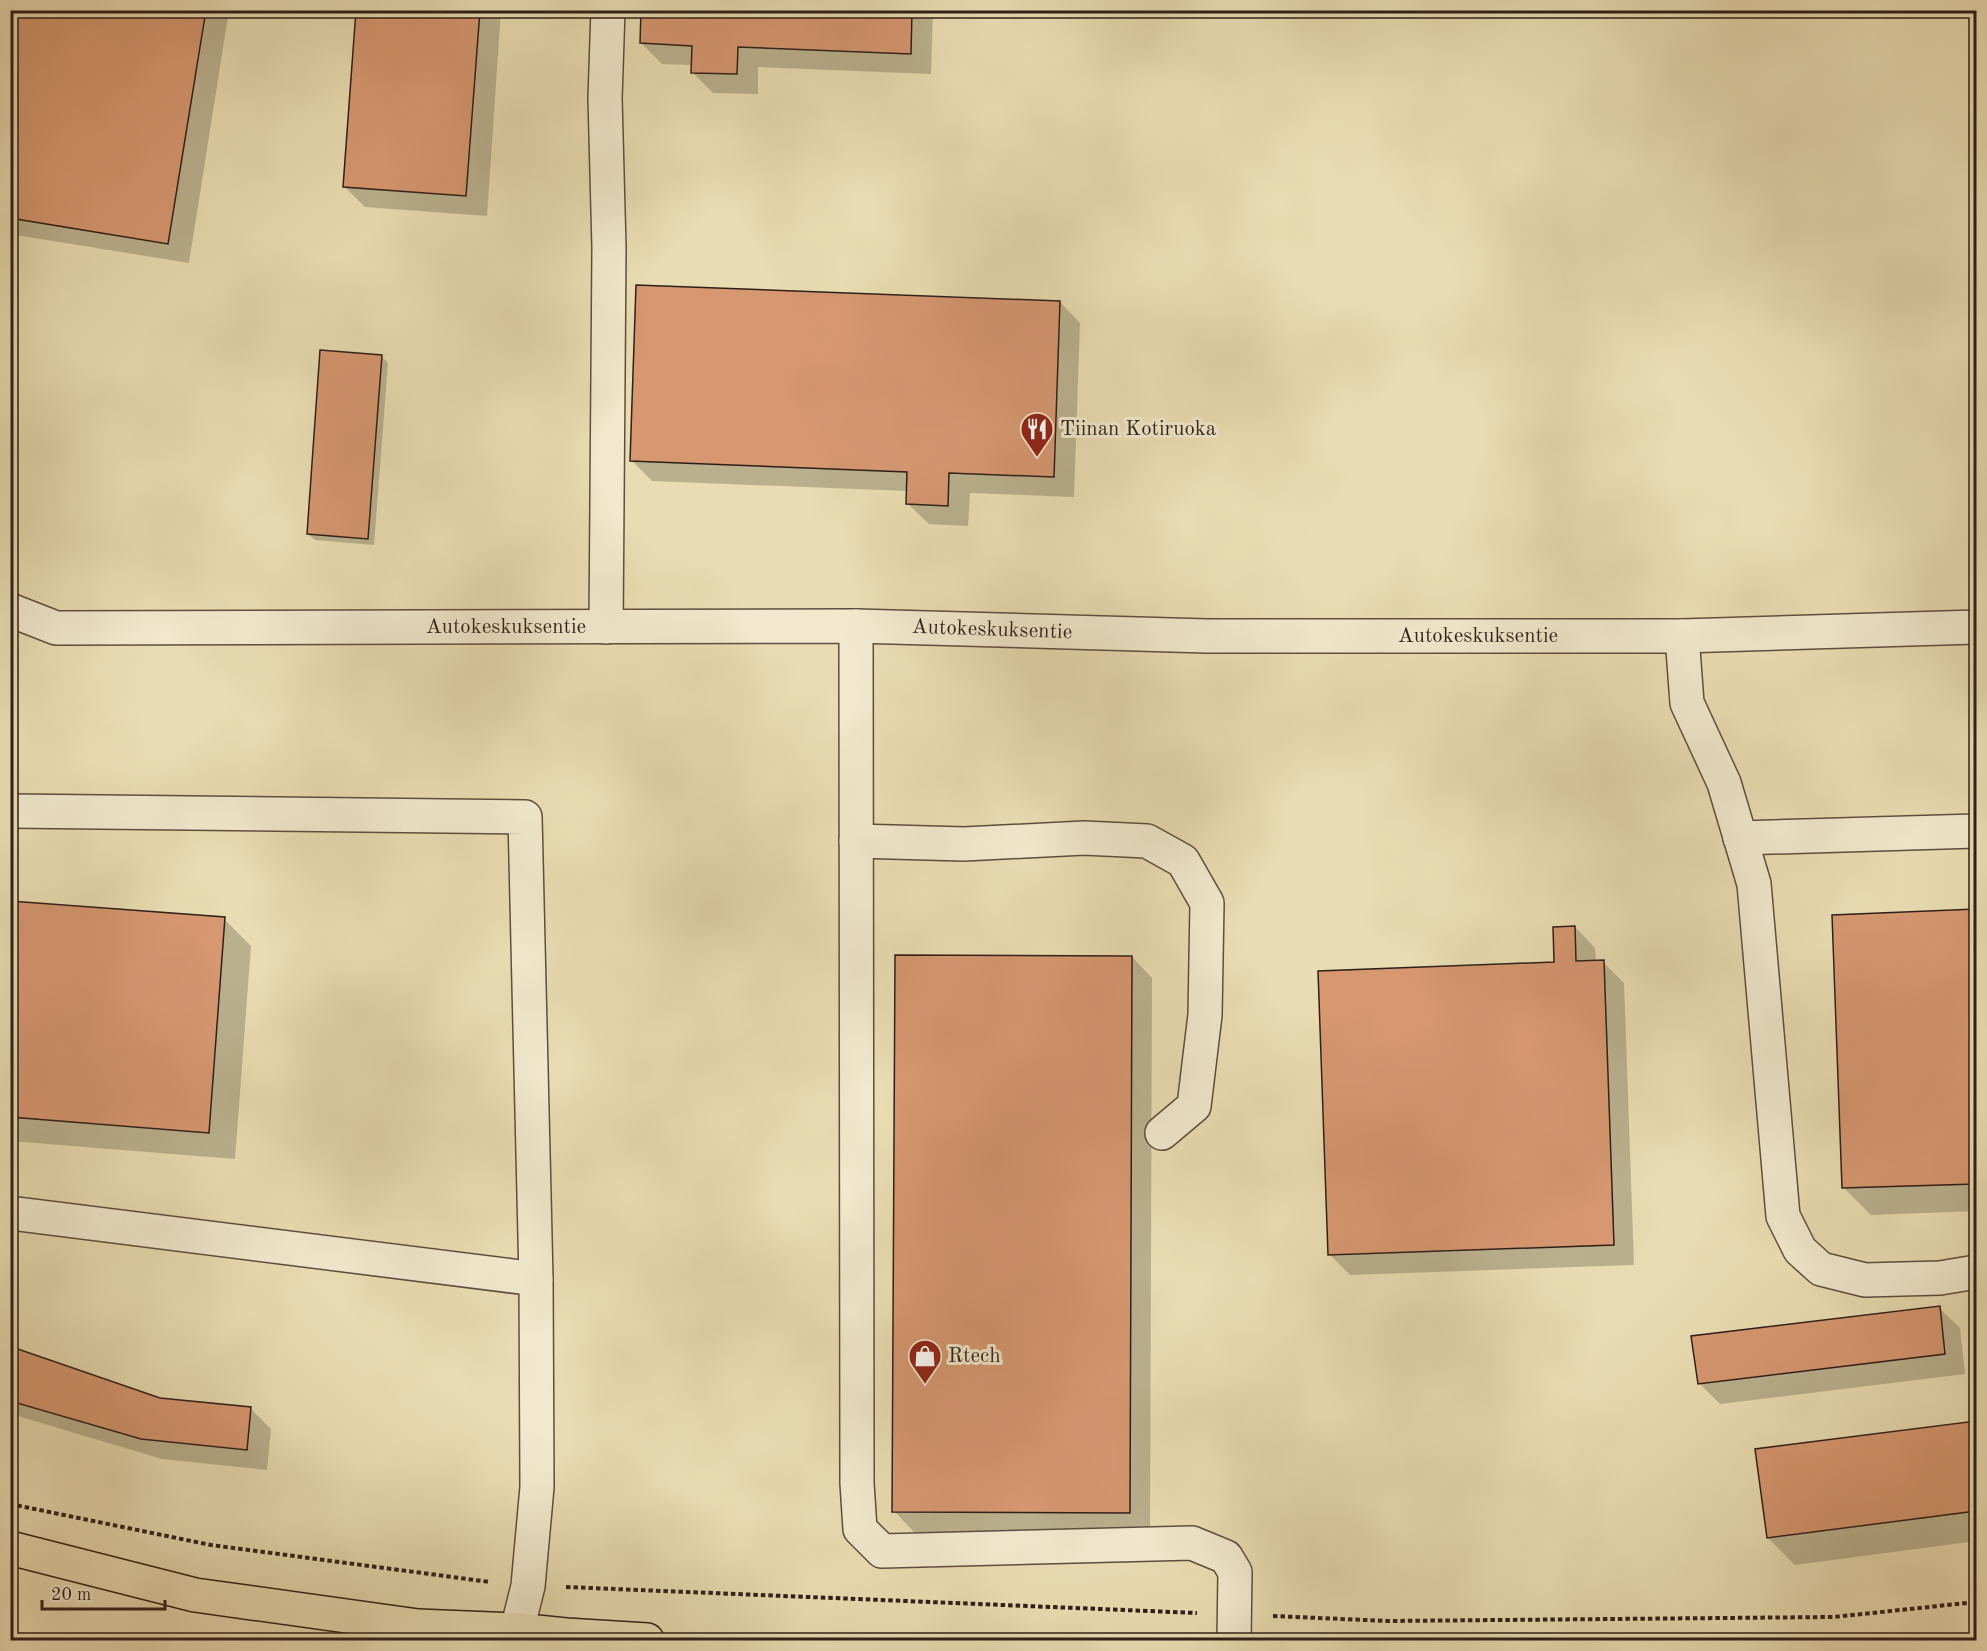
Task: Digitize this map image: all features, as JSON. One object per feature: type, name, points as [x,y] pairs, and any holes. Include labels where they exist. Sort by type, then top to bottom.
[{"type":"main road","points":[[10,1548],[195,1595],[418,1626],[517,1630],[566,1638],[648,1641]]},
{"type":"street","points":[[606,627],[609,248],[605,98],[608,10]]},
{"type":"street","name":"Autokeskuksentie","points":[[10,610],[56,628],[855,626],[1207,636],[1682,636],[1977,627]]},
{"type":"street","points":[[855,626],[856,1459],[860,1529],[882,1551],[1192,1544],[1226,1557],[1235,1572],[1234,1628]]},
{"type":"street","points":[[1682,636],[1686,703],[1724,783],[1754,884],[1783,1216],[1800,1250],[1821,1269],[1865,1280],[1940,1278],[1977,1272]]},
{"type":"street","points":[[10,811],[525,817],[536,1279],[537,1487],[528,1586],[517,1630]]},
{"type":"street","points":[[1740,838],[1977,831]]},
{"type":"street","points":[[856,841],[964,844],[1084,838],[1147,842],[1183,861],[1207,903],[1205,1015],[1194,1106],[1162,1133]]},
{"type":"street","points":[[10,1213],[536,1279]]},
{"type":"path","points":[[10,1504],[211,1545],[528,1586],[1234,1628],[1388,1621],[1834,1617],[1977,1602]]},
{"type":"building","points":[[10,10],[206,10],[168,244],[10,218]]},
{"type":"building","points":[[356,10],[480,10],[466,196],[343,187]]},
{"type":"building","points":[[641,10],[912,10],[911,54],[738,47],[737,74],[691,73],[692,46],[640,43]]},
{"type":"building","points":[[636,285],[1060,301],[1054,477],[949,473],[948,506],[906,504],[907,472],[630,461]]},
{"type":"building","points":[[320,350],[382,355],[368,539],[307,534]]},
{"type":"building","points":[[10,901],[225,917],[209,1133],[10,1117]]},
{"type":"building","points":[[1976,909],[1976,1184],[1842,1188],[1832,915]]},
{"type":"building","points":[[1575,926],[1576,961],[1604,960],[1614,1245],[1328,1255],[1318,971],[1554,962],[1553,927]]},
{"type":"building","points":[[895,955],[1132,956],[1130,1513],[892,1512]]},
{"type":"building","points":[[1940,1306],[1945,1354],[1698,1384],[1691,1336]]},
{"type":"building","points":[[12,1347],[160,1398],[251,1407],[247,1450],[141,1439],[10,1401]]},
{"type":"building","points":[[1976,1421],[1976,1511],[1767,1538],[1755,1449]]},
{"type":"place","name":"Tiinan Kotiruoka","points":[[1037,458]]},
{"type":"place","name":"Rtech","points":[[925,1385]]}]
